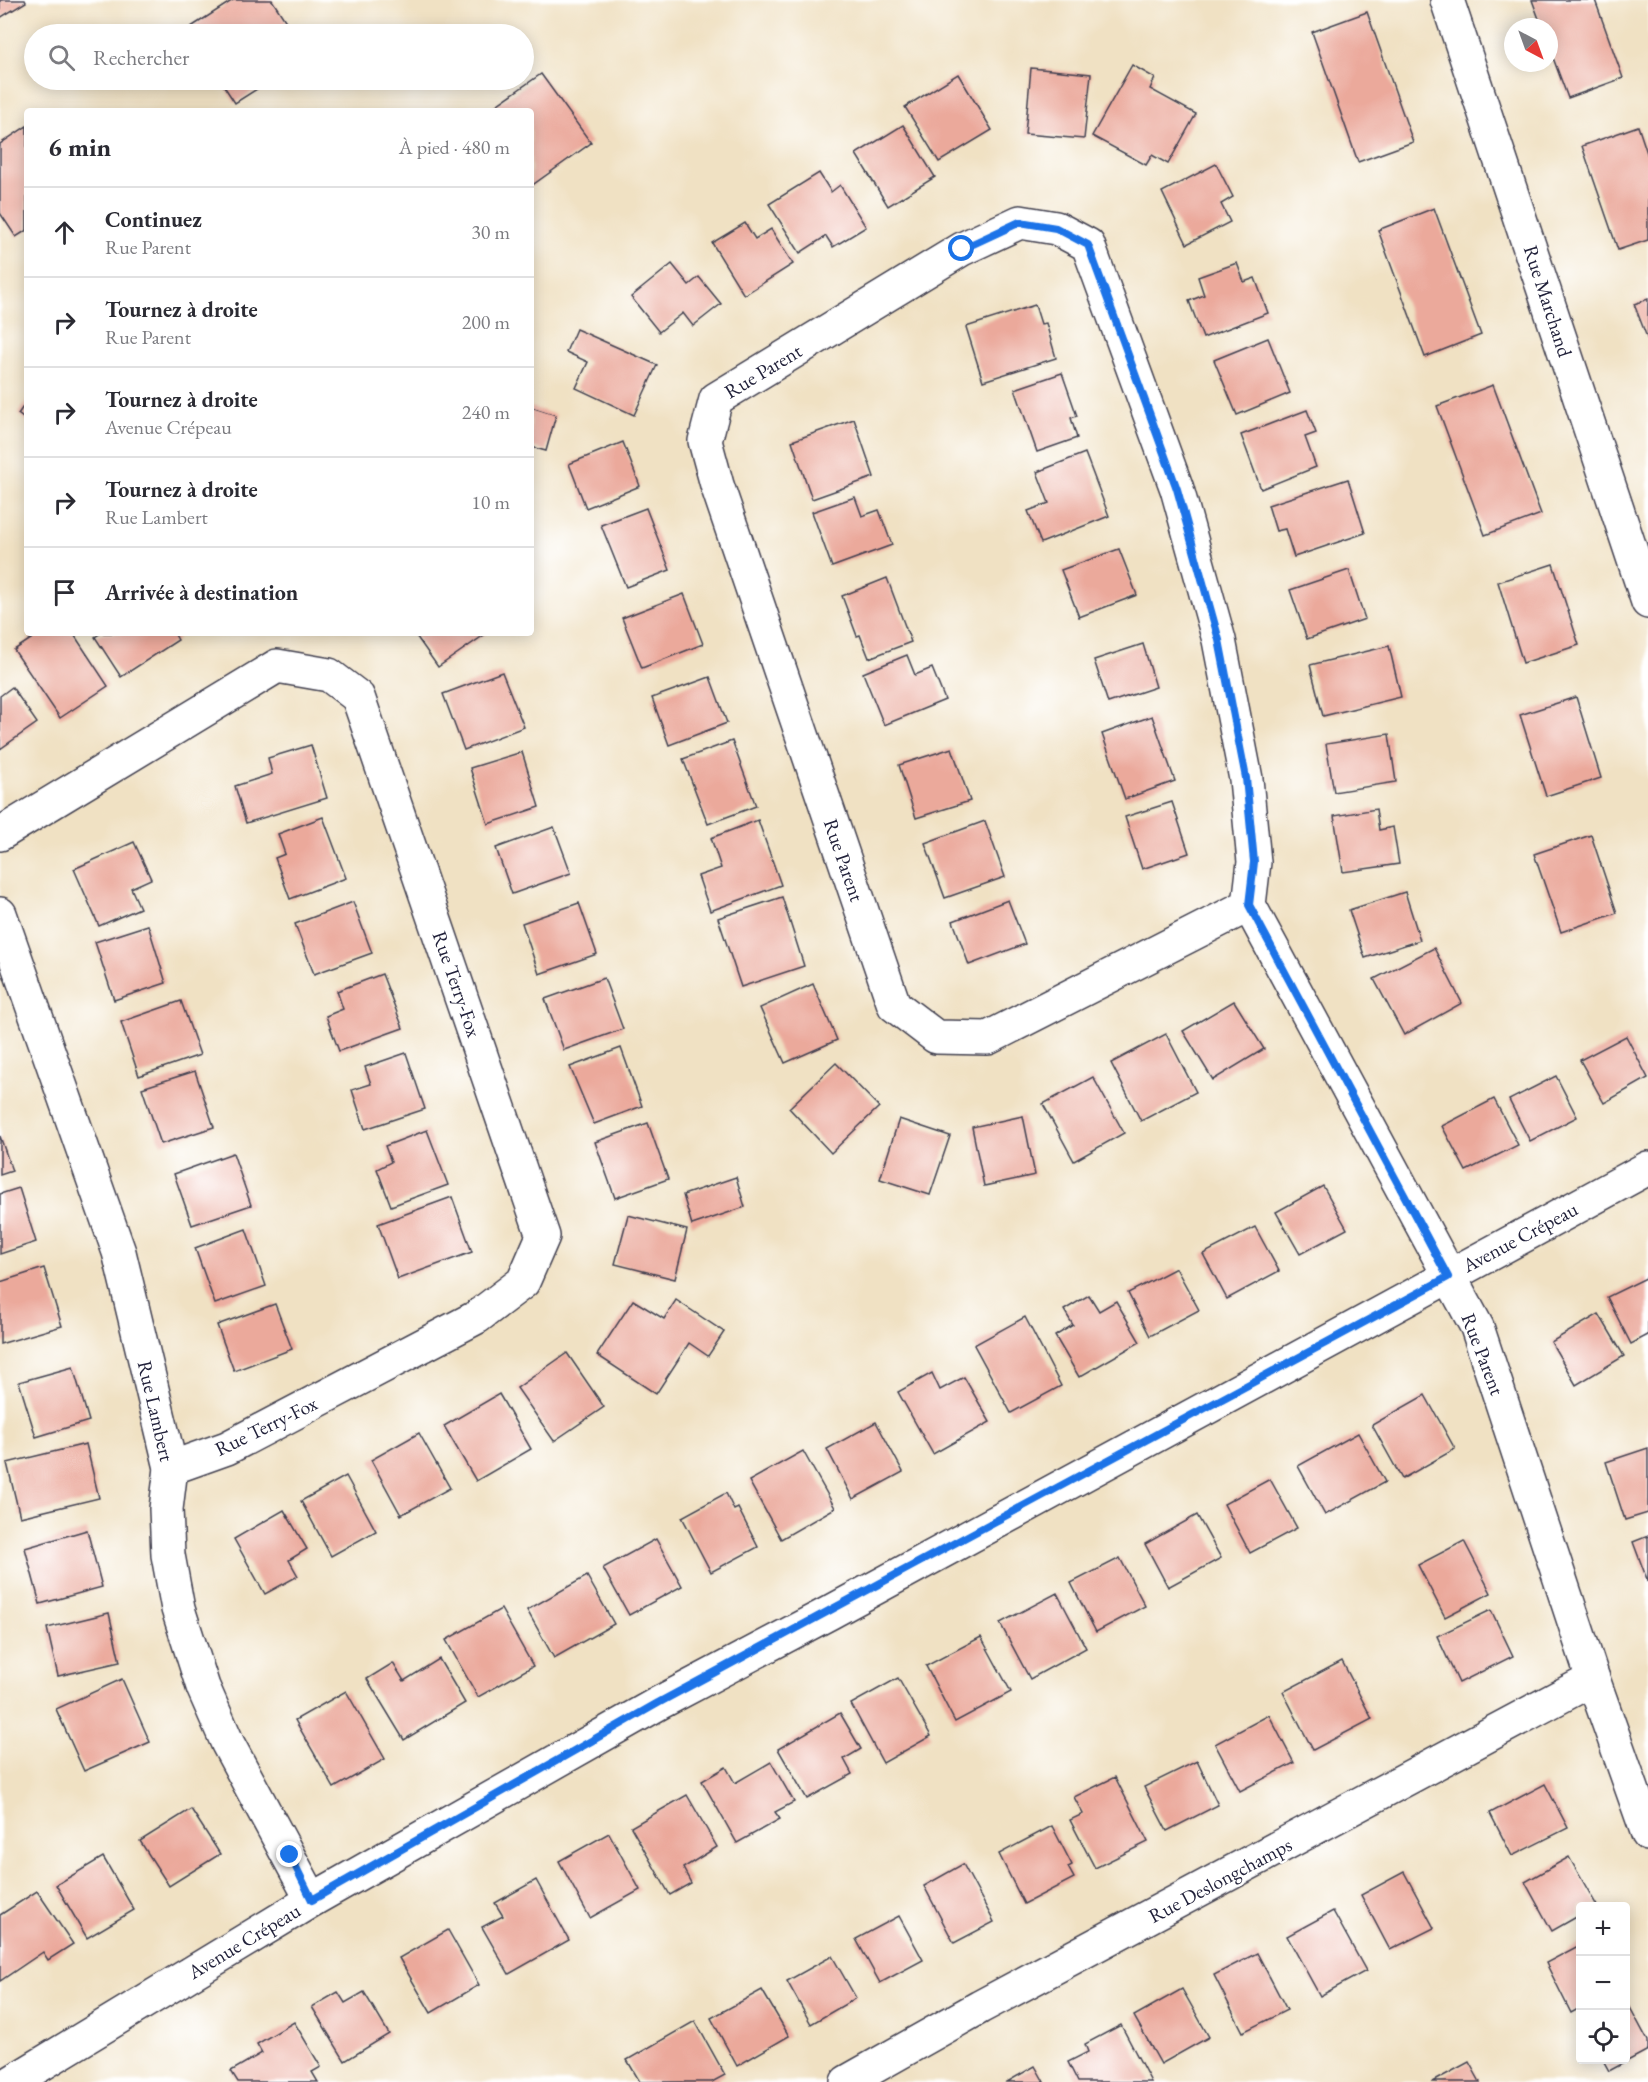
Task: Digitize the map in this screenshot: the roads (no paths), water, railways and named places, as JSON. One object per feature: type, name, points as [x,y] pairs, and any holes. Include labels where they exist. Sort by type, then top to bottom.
[{"type":"street","name":"Rue Marchand","points":[[1447,0],[1648,602]]},
{"type":"street","name":"Rue Parent","points":[[1249,905],[988,1038],[936,1037],[894,1005],[717,485],[705,441],[716,399],[962,249],[1020,222],[1056,228],[1088,245],[1177,489],[1219,640],[1246,778],[1254,862],[1249,905],[1477,1328],[1593,1679],[1648,1834]]},
{"type":"street","name":"Rue Terry-Fox","points":[[0,834],[277,666],[329,675],[358,697],[543,1236],[523,1282],[477,1317],[227,1448],[171,1468]]},
{"type":"street","name":"Rue Lambert","points":[[0,914],[119,1252],[171,1468],[166,1509],[168,1555],[178,1609],[203,1687],[228,1744],[312,1900]]},
{"type":"street","name":"Avenue Crépeau","points":[[12,2082],[312,1900],[658,1703],[1648,1168]]},
{"type":"street","name":"Rue Deslongchamps","points":[[847,2082],[980,2007],[1593,1679]]}]
